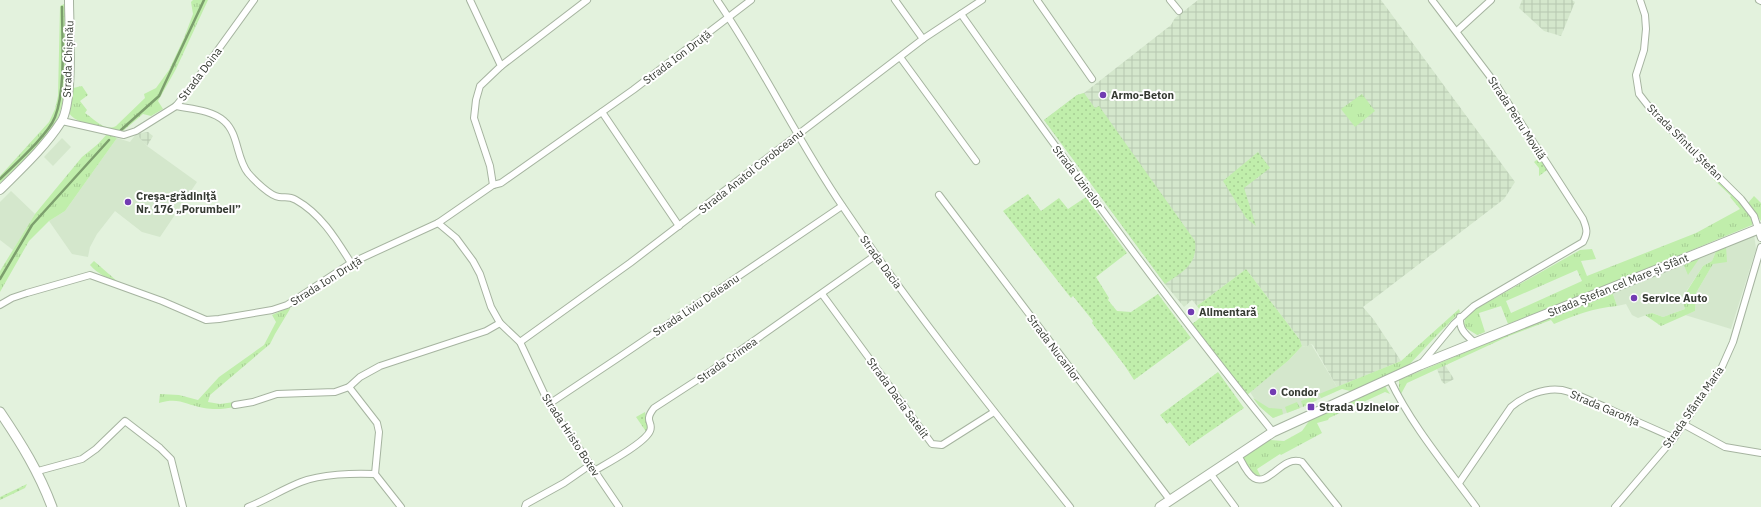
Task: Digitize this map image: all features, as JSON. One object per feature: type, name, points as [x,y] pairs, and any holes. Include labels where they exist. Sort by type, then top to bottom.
[{"type":"main road","name":"Strada Ștefan cel Mare și Sfânt","points":[[1160,507],[1273,432],[1390,380],[1420,365],[1760,231]]},
{"type":"main road","points":[[0,412],[24,446],[38,471],[52,507]]},
{"type":"street","name":"Strada Chișinău","points":[[0,190],[37,152],[62,121],[68,99],[69,0]]},
{"type":"street","name":"Strada Doina","points":[[62,121],[124,135],[130,135],[176,106],[254,0]]},
{"type":"street","points":[[470,0],[501,66]]},
{"type":"street","points":[[493,185],[490,166],[474,118],[476,100],[480,86],[501,66],[587,0]]},
{"type":"street","name":"Strada Dacia","points":[[717,0],[771,84],[798,134],[842,206],[876,255],[943,348],[1070,507]]},
{"type":"street","name":"Strada Ion Druță","points":[[0,305],[12,298],[27,293],[90,275],[162,301],[206,320],[272,310],[287,306],[351,263],[438,223],[493,185],[501,183],[602,112],[751,0]]},
{"type":"street","points":[[895,0],[923,39]]},
{"type":"street","name":"Strada Anatol Corobceanu","points":[[520,342],[679,226],[923,39],[982,0]]},
{"type":"street","points":[[1037,0],[1092,79]]},
{"type":"street","points":[[1170,0],[1179,11]]},
{"type":"street","name":"Strada Petru Movilă","points":[[1432,0],[1457,31],[1510,106],[1583,219],[1587,228],[1587,235],[1583,242]]},
{"type":"street","points":[[1457,31],[1491,0]]},
{"type":"street","name":"Strada Sfîntul Ștefan","points":[[1640,0],[1645,15],[1646,29],[1644,50],[1636,75],[1639,94],[1653,112],[1741,199],[1754,216],[1760,231]]},
{"type":"street","name":"Strada Uzinelor","points":[[960,14],[1036,120],[1172,303],[1273,432]]},
{"type":"street","points":[[900,57],[976,161]]},
{"type":"street","points":[[176,106],[213,114],[224,121],[230,128],[248,172],[273,196],[289,196],[297,200],[320,218],[351,263]]},
{"type":"street","points":[[602,112],[679,226]]},
{"type":"street","name":"Strada Nucarilor","points":[[939,195],[1170,500]]},
{"type":"street","name":"Strada Liviu Deleanu","points":[[549,404],[842,206]]},
{"type":"street","name":"Strada Hristo Botev","points":[[438,223],[456,238],[473,260],[480,274],[491,307],[500,323],[520,342],[549,404],[619,507]]},
{"type":"street","name":"Strada Ștefan cel Mare și Sfânt","points":[[1420,365],[1460,317],[1474,306],[1583,242]]},
{"type":"street","name":"Strada Sfânta Maria","points":[[1615,507],[1674,438],[1721,369],[1729,352],[1761,247]]},
{"type":"street","name":"Strada Crimea","points":[[525,507],[526,504],[564,483],[592,468],[614,459],[646,436],[651,428],[648,420],[649,415],[654,408],[711,372],[876,255]]},
{"type":"street","name":"Strada Dacia Satelit","points":[[822,294],[932,444],[942,445],[994,412]]},
{"type":"street","points":[[1460,317],[1460,325],[1463,332],[1475,343]]},
{"type":"street","points":[[235,405],[253,402],[277,394],[335,392],[349,387],[360,377],[380,366],[486,331],[500,323]]},
{"type":"street","points":[[1390,380],[1402,403],[1446,468],[1476,507]]},
{"type":"street","points":[[349,387],[377,423],[378,432],[375,474],[401,507]]},
{"type":"street","name":"Strada Garofița","points":[[1459,483],[1511,407],[1519,400],[1545,391],[1562,390],[1580,396],[1674,438]]},
{"type":"street","points":[[38,471],[82,459],[96,449],[125,421],[160,448],[171,459],[183,507]]},
{"type":"street","points":[[1683,424],[1725,447],[1761,454]]},
{"type":"street","points":[[1238,455],[1251,475],[1255,479],[1260,480],[1267,478],[1284,464],[1294,460],[1302,462],[1338,507]]},
{"type":"street","points":[[1210,473],[1235,507]]},
{"type":"street","points":[[248,507],[266,500],[303,481],[340,474],[375,474]]},
{"type":"shaded area","points":[[1198,0],[1381,0],[1515,182],[1504,199],[1363,307],[1374,320],[1401,361],[1337,387],[1313,345],[1311,344],[1306,347],[1302,346],[1300,340],[1246,269],[1197,306],[1192,300],[1184,307],[1165,284],[1044,120],[1077,95],[1084,93],[1102,79],[1171,25],[1175,18]]},
{"type":"shaded area","points":[[1522,0],[1572,0],[1575,2],[1561,36],[1544,31],[1519,8]]},
{"type":"shaded area","points":[[148,132],[153,136],[147,146],[136,134]]},
{"type":"shaded area","name":"Creşa-grădiniţă Nr. 176 „Porumbeii”","points":[[136,134],[147,146],[197,182],[160,237],[142,232],[115,211],[97,234],[90,247],[88,257],[72,254],[49,221],[65,211],[117,138],[130,142]]},
{"type":"shaded area","points":[[62,138],[71,147],[53,166],[44,157]]},
{"type":"shaded area","points":[[11,191],[35,214],[13,250],[0,240],[0,202]]},
{"type":"shaded area","points":[[1754,234],[1756,249],[1731,329],[1685,315],[1695,311],[1696,293],[1713,264],[1726,246]]},
{"type":"shaded area","points":[[1717,249],[1712,261],[1703,266],[1682,298],[1685,309],[1663,317],[1652,313],[1638,318],[1632,315],[1626,304],[1617,306],[1612,291]]},
{"type":"shaded area","points":[[1311,344],[1337,387],[1335,392],[1300,408],[1273,418],[1259,406],[1250,392],[1289,360],[1302,346],[1306,347]]},
{"type":"shaded area","points":[[1445,365],[1454,379],[1445,384],[1442,382],[1437,369]]},
{"type":"green space","points":[[193,0],[208,0],[176,69],[158,101],[163,109],[151,116],[143,114],[123,131],[93,126],[77,120],[72,116],[69,112],[69,107],[73,88],[82,86],[88,95],[80,101],[87,110],[85,113],[100,124],[112,127],[116,126],[145,98],[144,94],[156,88],[169,70],[184,38],[193,14],[191,2]]},
{"type":"green space","points":[[66,3],[67,64],[61,110],[56,122],[45,137],[0,183],[0,176],[49,122],[55,109],[58,96],[60,6]]},
{"type":"green space","points":[[1084,93],[1095,108],[1099,106],[1195,241],[1194,256],[1188,267],[1165,284],[1044,120],[1077,95]]},
{"type":"green space","points":[[1362,94],[1375,111],[1355,127],[1341,109]]},
{"type":"green space","points":[[107,134],[117,138],[65,211],[49,221],[29,241],[0,292],[0,271],[35,214],[82,157],[98,144]]},
{"type":"green space","points":[[1258,152],[1270,168],[1244,188],[1256,226],[1246,218],[1223,181]]},
{"type":"green space","points":[[1539,158],[1547,170],[1539,176],[1539,168],[1534,162]]},
{"type":"green space","points":[[1716,177],[1736,197],[1753,220],[1752,225],[1610,284],[1508,324],[1501,306],[1479,313],[1485,332],[1477,335],[1466,328],[1464,324],[1465,319],[1472,311],[1580,250],[1592,249],[1596,259],[1581,261],[1587,276],[1696,233],[1740,209],[1730,197],[1731,196],[1712,178]],"holes":[[[1577,270],[1582,281],[1511,313],[1506,301]]]},
{"type":"green space","points":[[1028,194],[1041,211],[1059,198],[1068,209],[1086,197],[1127,253],[1096,277],[1109,298],[1108,300],[1117,311],[1131,312],[1158,294],[1191,338],[1134,380],[1092,323],[1093,321],[1073,296],[1071,298],[1003,211]]},
{"type":"green space","points":[[1754,196],[1761,203],[1761,221],[1748,203]]},
{"type":"green space","points":[[1726,246],[1727,262],[1713,264],[1696,293],[1695,311],[1661,326],[1645,315],[1652,313],[1663,317],[1685,309],[1682,299],[1703,266],[1712,261],[1717,249]]},
{"type":"green space","points":[[1701,256],[1688,275],[1683,263]]},
{"type":"green space","points":[[94,261],[118,282],[96,271],[90,265]]},
{"type":"green space","points":[[1246,269],[1300,340],[1302,346],[1289,360],[1247,395],[1192,324],[1204,315],[1197,306]]},
{"type":"green space","points":[[1612,291],[1617,306],[1584,312],[1554,324],[1551,320],[1509,336],[1407,383],[1401,394],[1399,389],[1399,380]]},
{"type":"green space","points":[[290,307],[270,344],[210,395],[208,402],[220,404],[234,402],[235,407],[212,409],[197,407],[177,401],[166,401],[159,403],[160,394],[179,395],[198,400],[219,377],[264,345],[276,322],[272,315]]},
{"type":"green space","points":[[1459,309],[1460,312],[1408,366],[1354,392],[1342,389],[1321,398],[1319,394],[1401,361]]},
{"type":"green space","points":[[1218,372],[1244,408],[1189,446],[1170,422],[1167,424],[1160,415]]},
{"type":"green space","points":[[1385,386],[1390,394],[1385,392],[1329,418],[1328,420],[1317,423],[1322,433],[1281,455],[1280,454],[1257,469],[1261,477],[1255,476],[1245,463],[1243,456],[1270,440],[1284,441],[1302,431],[1309,421]]},
{"type":"green space","points":[[1315,396],[1317,400],[1303,407],[1301,401]]},
{"type":"green space","points":[[1253,398],[1269,408],[1282,409],[1283,414],[1273,418],[1259,406]]},
{"type":"green space","points":[[1297,402],[1300,408],[1287,413],[1285,407]]},
{"type":"green space","points":[[645,412],[648,430],[647,433],[636,417]]},
{"type":"green space","points":[[27,484],[25,488],[0,500],[0,497]]},
{"type":"waterway","points":[[121,130],[159,96],[204,0]]},
{"type":"waterway","points":[[0,179],[38,141],[55,117],[61,93],[62,78],[62,7]]},
{"type":"waterway","points":[[0,279],[32,225],[109,140]]},
{"type":"place","name":"Armo-Beton","points":[[1103,95]]},
{"type":"place","name":"Creşa-grădiniţă Nr. 176 „Porumbeii”","points":[[128,202]]},
{"type":"place","name":"Service Auto","points":[[1634,298]]},
{"type":"place","name":"Alimentară","points":[[1191,312]]},
{"type":"place","name":"Condor","points":[[1273,392]]},
{"type":"place","name":"Strada Uzinelor","points":[[1311,407]]}]
